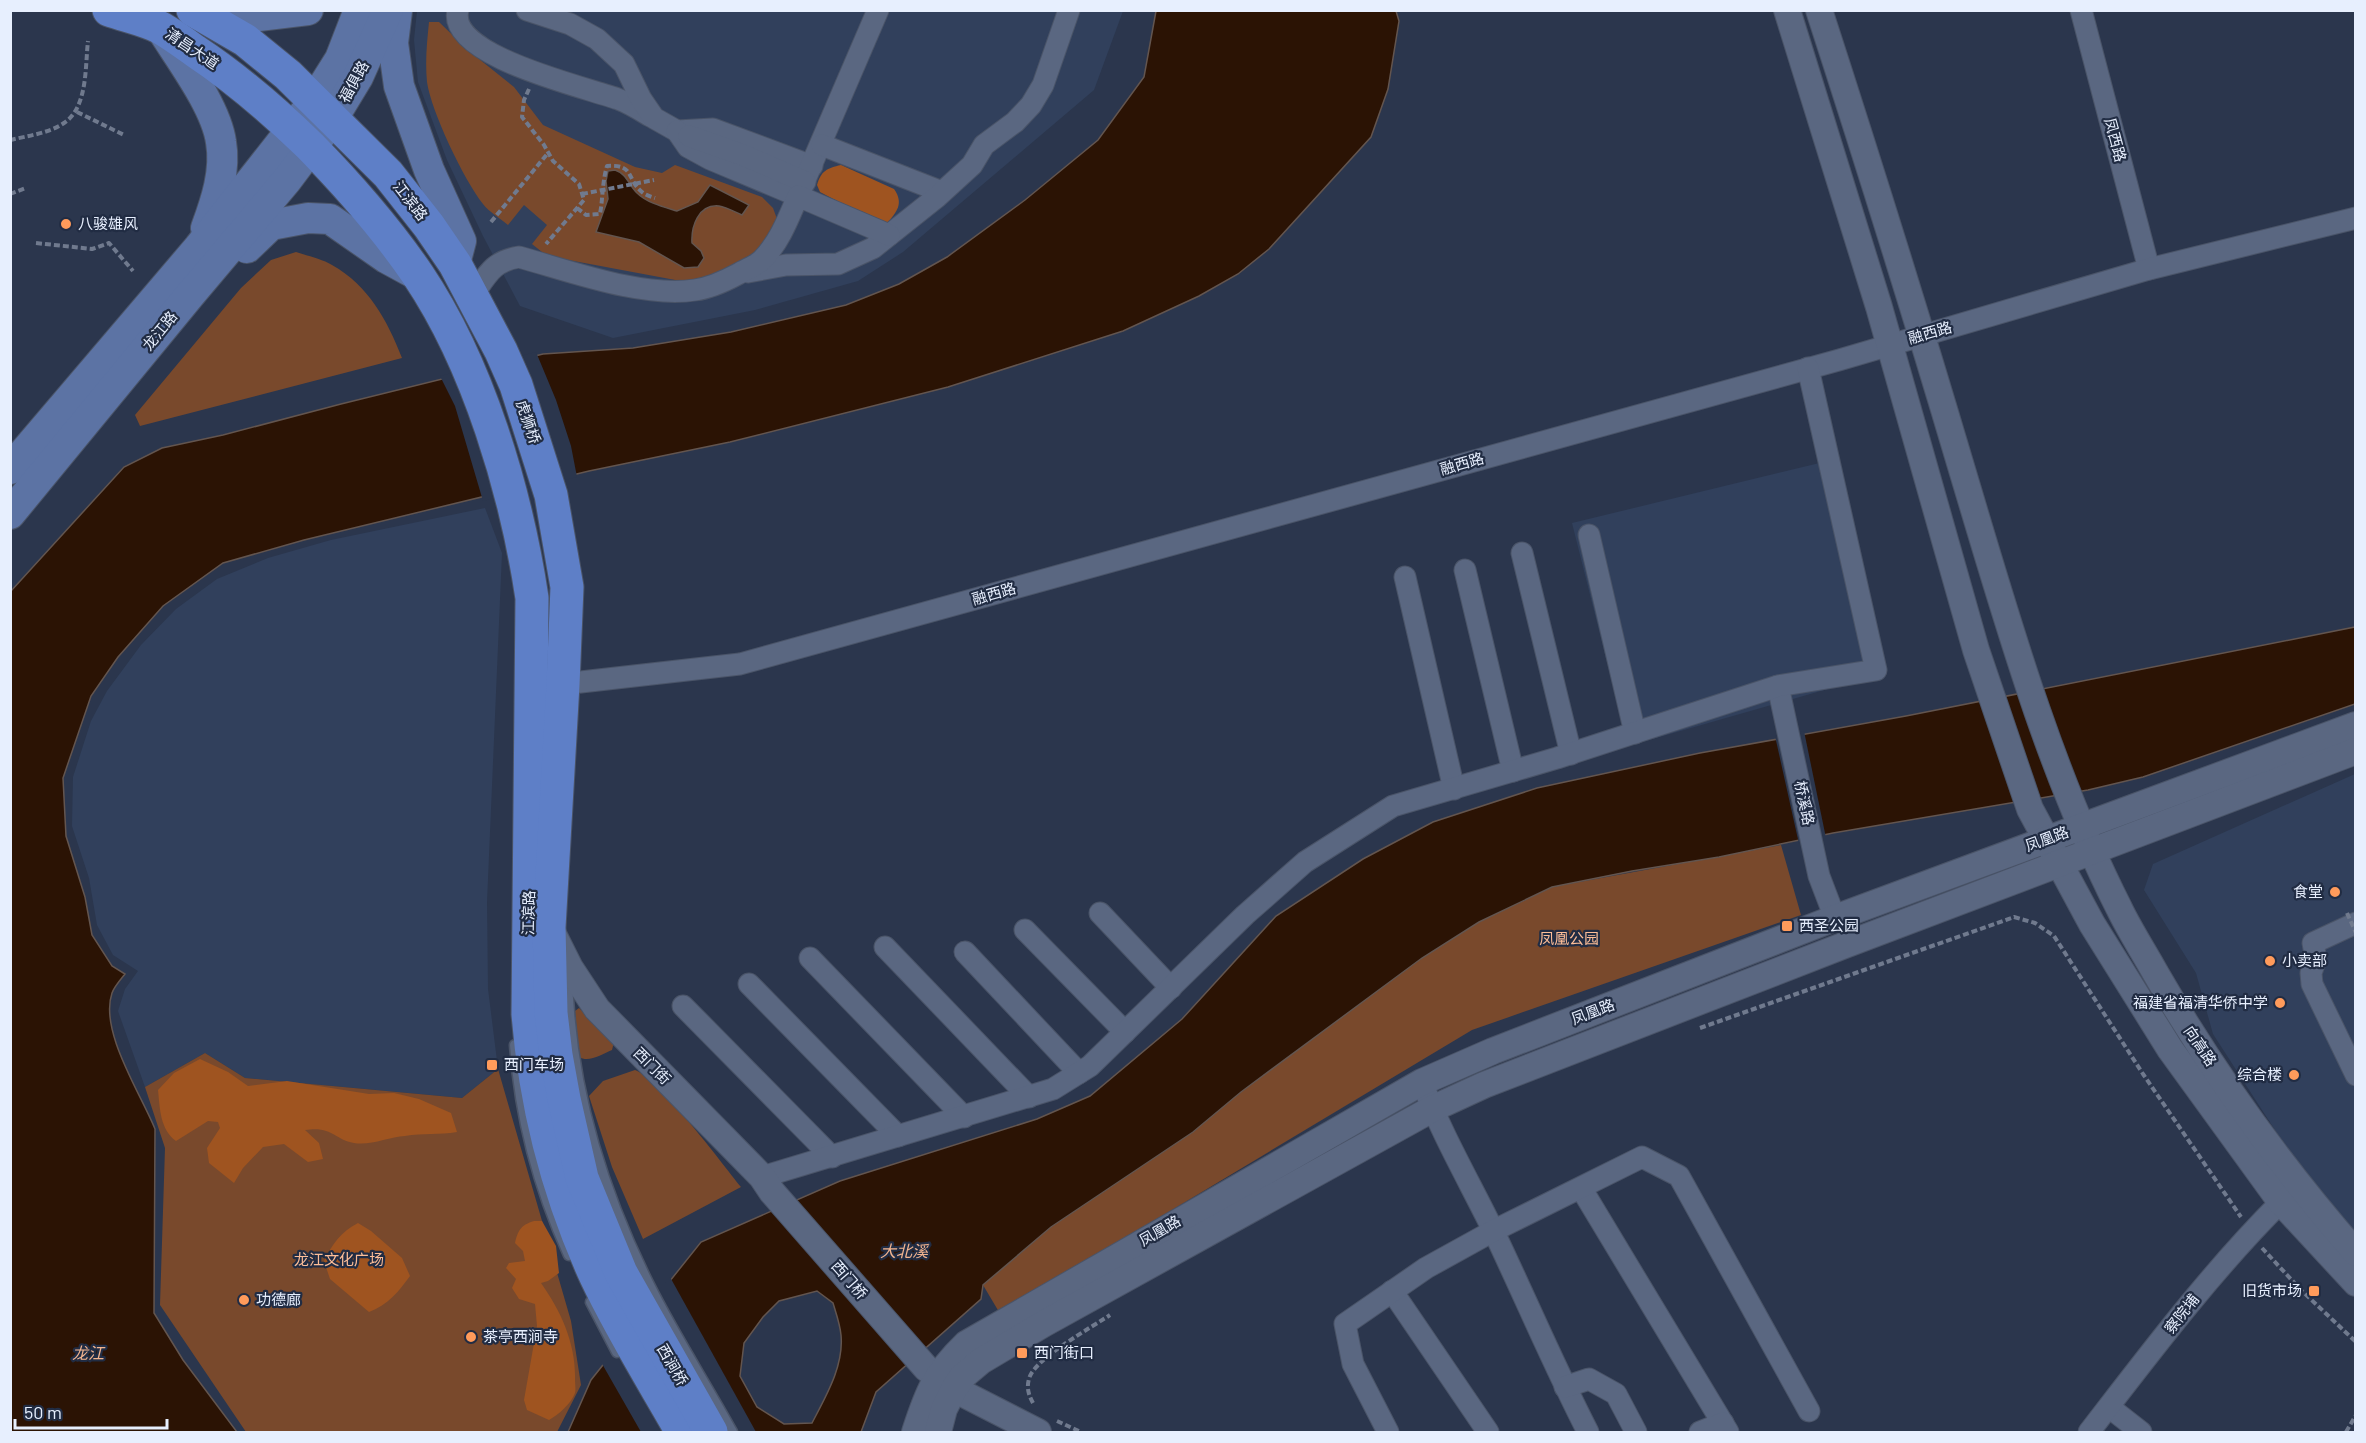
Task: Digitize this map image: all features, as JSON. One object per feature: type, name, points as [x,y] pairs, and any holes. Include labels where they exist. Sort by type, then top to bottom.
[{"type":"main road","name":"清昌大道","points":[[109,10],[160,27],[225,71],[265,103],[302,139]]},
{"type":"main road","name":"江滨路","points":[[193,10],[245,40],[288,75],[388,174],[429,226],[455,264],[501,351]]},
{"type":"main road","points":[[224,10],[252,16],[308,10]]},
{"type":"main road","name":"福俱路","points":[[323,111],[359,10]]},
{"type":"main road","name":"福俱路","points":[[302,139],[323,111],[358,77],[388,10]]},
{"type":"main road","points":[[397,10],[393,43],[399,87],[429,170],[461,241],[455,264]]},
{"type":"main road","points":[[160,27],[200,91],[221,141],[222,176],[199,247]]},
{"type":"main road","points":[[302,139],[385,229],[419,276],[465,362],[501,459],[514,504]]},
{"type":"main road","name":"龙江路","points":[[10,469],[199,247],[302,139]]},
{"type":"main road","name":"龙江路","points":[[10,514],[190,295],[302,139]]},
{"type":"main road","points":[[190,295],[225,269],[271,225],[308,218],[330,219],[386,258],[419,276]]},
{"type":"main road","name":"虎狮桥","points":[[501,351],[516,385],[551,495]]},
{"type":"main road","name":"江滨路","points":[[551,495],[567,587],[564,684],[549,927],[551,1013],[556,1055],[573,1143],[582,1178],[625,1305]]},
{"type":"main road","name":"江滨路","points":[[514,504],[525,550],[532,598],[528,1014],[531,1059],[560,1185],[596,1278],[625,1305]]},
{"type":"main road","name":"西涧桥","points":[[625,1305],[682,1432]]},
{"type":"main road","name":"西涧桥","points":[[625,1305],[711,1432]]},
{"type":"street","points":[[458,10],[456,17],[461,32],[477,47],[505,61],[620,100],[677,131],[688,147],[703,155],[805,181]]},
{"type":"street","points":[[527,10],[570,24],[597,39],[624,64],[641,99],[654,118]]},
{"type":"street","points":[[473,295],[495,265],[507,258],[519,256],[605,280],[670,292],[698,290],[722,282],[760,262],[782,235],[878,10]]},
{"type":"street","points":[[736,275],[786,265],[838,264],[873,248],[972,165],[984,145],[1015,122],[1031,105],[1043,85],[1069,10]]},
{"type":"street","points":[[1787,10],[1890,345],[1976,650],[2030,809],[2092,924],[2170,1049],[2281,1202],[2355,1283]]},
{"type":"street","name":"向高路","points":[[1819,10],[1923,335],[2013,637],[2070,800],[2119,909],[2190,1034],[2272,1152],[2355,1253]]},
{"type":"street","name":"凤西路","points":[[2081,10],[2149,269]]},
{"type":"street","points":[[677,131],[713,129],[805,181],[889,235]]},
{"type":"street","points":[[822,145],[942,192]]},
{"type":"street","name":"融西路","points":[[564,684],[740,664],[1808,368],[2149,269],[2355,218]]},
{"type":"street","points":[[767,1185],[832,1156],[1053,1089],[1090,1066],[1245,915],[1305,862],[1393,806],[1780,692],[1876,670],[1808,368]]},
{"type":"street","points":[[1589,535],[1635,733]]},
{"type":"street","points":[[1522,553],[1571,754]]},
{"type":"street","points":[[1465,570],[1513,771]]},
{"type":"street","points":[[1405,577],[1454,789]]},
{"type":"street","name":"桥溪路","points":[[1780,692],[1819,876],[1835,918]]},
{"type":"street","name":"凤凰路","points":[[915,1432],[927,1396],[947,1362],[966,1344],[1422,1082],[1493,1051],[1835,918],[2355,725]]},
{"type":"street","name":"凤凰路","points":[[939,1378],[962,1377],[981,1361],[1045,1323],[1432,1109],[1494,1081],[2355,751]]},
{"type":"street","points":[[1100,914],[1171,988]]},
{"type":"street","points":[[2351,918],[2313,943],[2316,959],[2311,973],[2312,984],[2355,1075]]},
{"type":"street","name":"西门街","points":[[549,927],[567,962],[597,1009],[767,1185]]},
{"type":"street","points":[[1025,930],[1125,1032]]},
{"type":"street","points":[[885,947],[1029,1097]]},
{"type":"street","points":[[965,952],[1079,1073]]},
{"type":"street","points":[[810,958],[964,1117]]},
{"type":"street","points":[[749,984],[898,1136]]},
{"type":"street","points":[[683,1006],[832,1156]]},
{"type":"street","points":[[1422,1082],[1432,1109],[1493,1231],[1588,1432]]},
{"type":"street","points":[[1388,1432],[1353,1364],[1345,1324],[1426,1268],[1493,1231],[1642,1156],[1678,1176],[1809,1411]]},
{"type":"street","name":"西门桥","points":[[767,1185],[939,1378]]},
{"type":"street","points":[[1581,1188],[1726,1428],[1700,1432]]},
{"type":"street","name":"察院埔","points":[[2089,1432],[2197,1295],[2251,1232],[2281,1202]]},
{"type":"street","points":[[1392,1291],[1488,1432]]},
{"type":"street","points":[[939,1378],[1042,1421]]},
{"type":"street","name":"凤凰路","points":[[938,1432],[944,1409],[939,1378]]},
{"type":"street","points":[[1565,1387],[1589,1378],[1616,1394],[1636,1432]]},
{"type":"street","points":[[2109,1407],[2141,1432]]},
{"type":"lane","points":[[514,504],[523,598],[519,798]]},
{"type":"lane","points":[[567,962],[568,1007],[575,1069],[589,1132],[615,1210],[625,1305],[624,1363]]},
{"type":"lane","points":[[515,1037],[516,1061],[532,1150],[557,1228],[576,1271]]},
{"type":"lane","points":[[586,1292],[625,1305],[732,1432]]},
{"type":"path","points":[[10,140],[63,124],[76,112],[81,94],[88,41]]},
{"type":"path","points":[[537,72],[524,100],[522,117],[553,161],[579,183],[584,200],[545,246]]},
{"type":"path","points":[[76,112],[124,135]]},
{"type":"path","points":[[491,222],[548,153]]},
{"type":"path","points":[[577,208],[586,215],[600,214],[603,199],[602,183],[607,166],[617,165],[626,168],[642,192],[656,198]]},
{"type":"path","points":[[582,194],[654,180]]},
{"type":"path","points":[[10,194],[26,188]]},
{"type":"path","points":[[36,243],[92,249],[109,243],[133,271]]},
{"type":"path","points":[[1695,1030],[2014,917],[2035,923],[2054,936],[2143,1074],[2251,1232],[2301,1290],[2355,1342]]},
{"type":"path","points":[[2351,918],[2355,933]]},
{"type":"path","points":[[1081,1432],[1042,1421],[1027,1392],[1030,1376],[1039,1363],[1119,1309]]},
{"type":"path","points":[[2346,1432],[2355,1415]]},
{"type":"shaded area","points":[[417,11],[1123,11],[1094,90],[903,252],[858,281],[755,310],[613,338],[520,306],[447,160],[418,82],[414,40]]},
{"type":"shaded area","points":[[1832,460],[1880,674],[1628,746],[1572,523]]},
{"type":"shaded area","points":[[485,508],[502,553],[487,902],[488,989],[498,1069],[462,1098],[245,1078],[205,1053],[145,1087],[118,1011],[125,989],[138,971],[113,955],[97,925],[89,878],[72,826],[73,777],[91,721],[107,691],[141,645],[176,609],[217,579],[268,558],[331,540]]},
{"type":"shaded area","name":"福建省福清华侨中学","points":[[2355,774],[2355,1239],[2311,1186],[2213,1034],[2196,973],[2144,890],[2153,864]]},
{"type":"green space","points":[[429,22],[439,22],[469,51],[514,87],[543,125],[635,167],[662,173],[675,165],[762,197],[773,208],[777,219],[763,247],[742,263],[723,272],[686,282],[547,256],[532,244],[547,225],[524,205],[508,225],[483,204],[458,162],[441,127],[427,82]]},
{"type":"green space","points":[[841,165],[894,189],[899,203],[894,215],[887,223],[875,221],[820,192],[817,185],[820,176],[828,169]]},
{"type":"green space","points":[[296,252],[328,263],[356,283],[383,317],[402,358],[140,426],[135,415],[241,288],[271,260]]},
{"type":"green space","name":"凤凰公园","points":[[1781,845],[1801,915],[1472,1030],[1070,1271],[1002,1317],[983,1285],[1051,1227],[1193,1132],[1241,1092],[1422,958],[1479,922],[1552,887]]},
{"type":"green space","points":[[579,1008],[614,1042],[612,1050],[587,1059],[579,1057],[575,1011]]},
{"type":"green space","name":"龙江文化广场","points":[[205,1053],[245,1078],[462,1098],[498,1069],[571,1321],[581,1385],[557,1432],[246,1432],[160,1305],[165,1148],[145,1087]]},
{"type":"green space","points":[[200,1059],[228,1072],[248,1086],[287,1081],[369,1094],[394,1093],[419,1099],[451,1113],[457,1132],[412,1135],[360,1144],[347,1141],[327,1131],[305,1130],[319,1143],[323,1159],[308,1162],[284,1144],[263,1147],[243,1168],[234,1183],[209,1163],[207,1148],[220,1128],[218,1122],[208,1121],[176,1141],[167,1131],[162,1118],[158,1090],[174,1073]]},
{"type":"green space","points":[[635,1070],[646,1077],[674,1104],[741,1187],[643,1239],[612,1167],[589,1096],[603,1081]]},
{"type":"green space","points":[[534,1221],[542,1221],[556,1246],[559,1273],[541,1283],[566,1328],[575,1366],[575,1393],[564,1409],[549,1420],[527,1410],[524,1400],[537,1326],[535,1304],[519,1299],[512,1288],[516,1279],[506,1268],[509,1263],[525,1261],[523,1251],[515,1243],[521,1229]]},
{"type":"green space","points":[[358,1223],[371,1231],[402,1258],[410,1276],[387,1301],[369,1312],[330,1279],[324,1261],[338,1239]]},
{"type":"water","name":"龙江","points":[[1156,11],[1396,11],[1399,21],[1388,89],[1371,137],[1269,249],[1238,274],[1199,296],[1123,331],[948,387],[730,442],[589,471],[304,540],[223,563],[163,606],[118,657],[91,696],[63,778],[66,836],[85,897],[92,935],[112,966],[125,974],[112,993],[111,1025],[123,1062],[155,1129],[154,1313],[183,1360],[237,1432],[11,1432],[11,591],[124,467],[162,448],[223,435],[543,354],[633,348],[731,332],[846,305],[899,284],[947,257],[1025,200],[1098,140],[1144,77]]},
{"type":"water","points":[[615,170],[625,177],[641,196],[677,211],[698,202],[710,185],[749,205],[742,215],[719,206],[712,206],[701,213],[693,230],[692,243],[701,251],[704,258],[698,267],[684,268],[639,242],[596,232],[608,199],[606,181],[608,171]]},
{"type":"water","name":"大北溪","points":[[2355,627],[2355,704],[2143,777],[2088,790],[1833,833],[1719,857],[1552,887],[1479,922],[1422,958],[1241,1092],[1193,1132],[1051,1227],[983,1285],[981,1299],[876,1392],[861,1432],[568,1432],[591,1380],[701,1242],[840,1181],[1037,1119],[1090,1096],[1182,1019],[1276,916],[1363,859],[1433,822],[1537,788],[1700,753],[1906,716]],"holes":[[[817,1291],[833,1303],[841,1335],[840,1358],[833,1380],[812,1423],[784,1424],[757,1407],[740,1376],[744,1343],[763,1317],[779,1301]]]},
{"type":"pier","points":[[536,352],[556,400],[571,446],[577,477],[483,501],[455,406],[440,376]]},
{"type":"pier","points":[[1804,731],[1826,838],[1799,844],[1775,736]]},
{"type":"pier","points":[[670,1277],[756,1432],[641,1432],[601,1362]]},
{"type":"place","name":"八骏雄风","points":[[66,224]]},
{"type":"place","name":"食堂","points":[[2335,892]]},
{"type":"place","name":"西圣公园","points":[[1787,926]]},
{"type":"place","name":"小卖部","points":[[2270,961]]},
{"type":"place","name":"福建省福清华侨中学","points":[[2280,1003]]},
{"type":"place","name":"西门车场","points":[[492,1065]]},
{"type":"place","name":"综合楼","points":[[2294,1075]]},
{"type":"place","name":"旧货市场","points":[[2314,1291]]},
{"type":"place","name":"功德廊","points":[[244,1300]]},
{"type":"place","name":"茶亭西涧寺","points":[[471,1337]]},
{"type":"place","name":"西门街口","points":[[1022,1353]]}]
